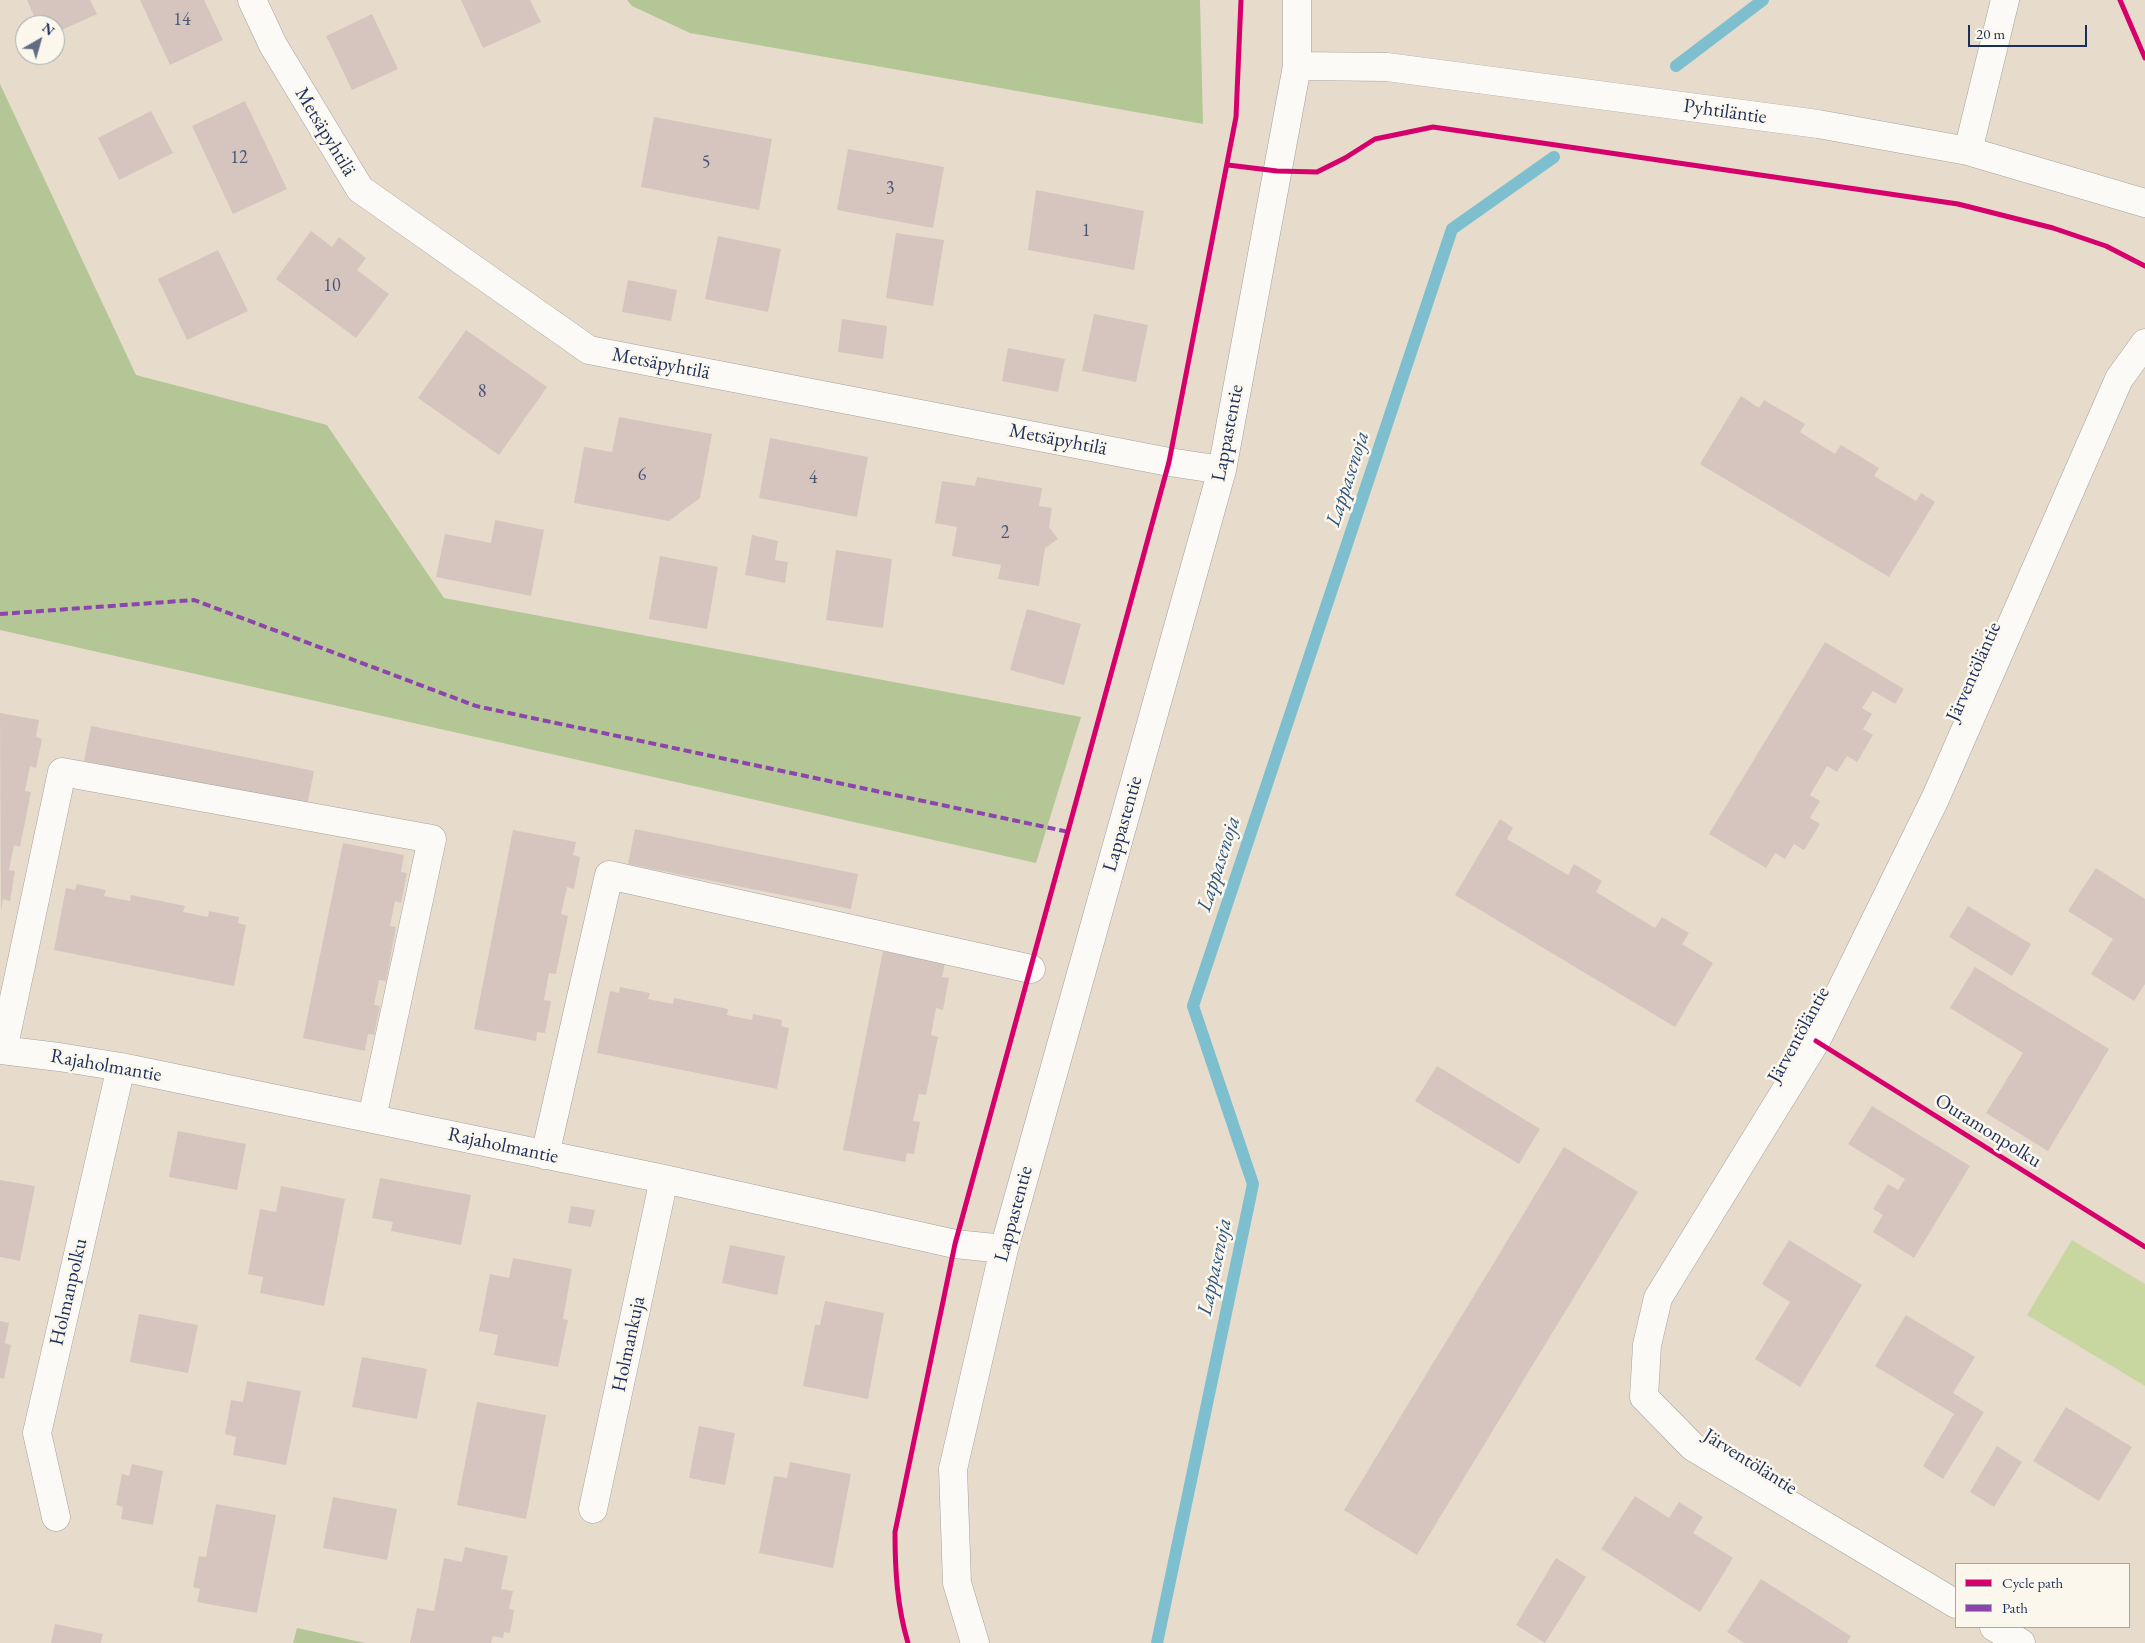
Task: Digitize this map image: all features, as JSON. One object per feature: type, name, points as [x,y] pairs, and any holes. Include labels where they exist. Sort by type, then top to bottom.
[{"type":"street","name":"Metsäpyhtilä","points":[[252,0],[273,45],[360,189],[589,350],[1169,462],[1222,470]]},
{"type":"street","name":"Lappastentie","points":[[975,1643],[957,1583],[953,1469],[1004,1249],[1222,470],[1297,66],[1297,0]]},
{"type":"street","points":[[1968,151],[2004,0]]},
{"type":"street","name":"Pyhtiläntie","points":[[1297,66],[1387,67],[1818,124],[1968,151],[2145,203]]},
{"type":"street","name":"Järventöläntie","points":[[1955,1603],[1693,1447],[1644,1397],[1647,1345],[1658,1298],[1820,1032],[1935,799],[2119,379],[2145,343]]},
{"type":"street","points":[[2,1050],[62,772],[432,839],[372,1118]]},
{"type":"street","points":[[546,1155],[609,875],[1032,969]]},
{"type":"street","name":"Rajaholmantie","points":[[2,1050],[122,1067],[664,1179],[955,1244],[1004,1249]]},
{"type":"street","name":"Holmanpolku","points":[[56,1517],[37,1433],[122,1067]]},
{"type":"street","name":"Holmankuja","points":[[593,1509],[664,1179]]},
{"type":"street","points":[[1996,1628],[2022,1643]]},
{"type":"green space","points":[[627,0],[1200,0],[1203,124],[690,33],[632,6]]},
{"type":"green space","points":[[0,84],[136,375],[327,425],[444,598],[1081,717],[1036,863],[0,630]]},
{"type":"green space","points":[[2072,1240],[2145,1284],[2145,1386],[2027,1315]]},
{"type":"green space","points":[[297,1628],[365,1643],[293,1643]]},
{"type":"building","points":[[27,0],[90,0],[97,14],[65,28],[65,15],[34,15]]},
{"type":"building","points":[[140,0],[204,0],[223,40],[170,65]]},
{"type":"building","points":[[461,0],[530,0],[541,22],[483,48]]},
{"type":"building","points":[[372,14],[398,69],[352,90],[326,36]]},
{"type":"building","points":[[245,101],[287,189],[233,214],[192,126]]},
{"type":"building","points":[[151,111],[173,153],[119,180],[98,138]]},
{"type":"building","points":[[654,117],[772,139],[759,210],[641,187]]},
{"type":"building","points":[[848,149],[944,167],[933,228],[837,210]]},
{"type":"building","points":[[1036,190],[1144,211],[1134,270],[1028,250]]},
{"type":"building","points":[[311,231],[332,247],[339,237],[366,258],[357,270],[389,294],[356,338],[276,279]]},
{"type":"building","points":[[896,233],[944,240],[933,306],[886,298]]},
{"type":"building","points":[[718,236],[781,249],[768,312],[705,299]]},
{"type":"building","points":[[218,250],[248,311],[187,340],[158,279]]},
{"type":"building","points":[[628,280],[677,290],[671,321],[622,312]]},
{"type":"building","points":[[1094,314],[1148,325],[1136,382],[1082,371]]},
{"type":"building","points":[[842,319],[887,326],[883,359],[838,352]]},
{"type":"building","points":[[466,330],[547,387],[499,455],[418,398]]},
{"type":"building","points":[[1008,348],[1065,359],[1058,392],[1002,381]]},
{"type":"building","points":[[1741,396],[1759,408],[1764,400],[1805,424],[1800,432],[1835,454],[1841,445],[1879,468],[1874,476],[1916,501],[1921,493],[1935,502],[1889,577],[1700,464]]},
{"type":"building","points":[[619,417],[712,434],[700,498],[669,521],[574,503],[584,447],[612,452]]},
{"type":"building","points":[[770,438],[868,457],[857,517],[759,498]]},
{"type":"building","points":[[977,477],[1042,488],[1039,506],[1052,508],[1049,527],[1058,539],[1045,548],[1039,586],[998,579],[1001,565],[952,556],[957,527],[935,523],[942,481],[975,486]]},
{"type":"building","points":[[495,520],[544,530],[531,596],[436,577],[445,534],[491,543]]},
{"type":"building","points":[[752,535],[778,541],[775,560],[788,562],[785,583],[745,575]]},
{"type":"building","points":[[836,550],[892,559],[883,628],[826,620]]},
{"type":"building","points":[[660,556],[718,567],[707,629],[649,619]]},
{"type":"building","points":[[1027,609],[1081,624],[1064,685],[1010,670]]},
{"type":"building","points":[[1825,642],[1904,689],[1895,704],[1873,691],[1862,708],[1872,714],[1863,729],[1873,735],[1857,762],[1847,756],[1837,772],[1827,766],[1810,795],[1820,801],[1810,818],[1820,824],[1804,850],[1794,844],[1785,859],[1775,853],[1766,868],[1709,834]]},
{"type":"building","points":[[0,713],[39,720],[36,737],[42,739],[36,768],[30,766],[25,791],[31,792],[20,847],[14,845],[9,870],[15,871],[10,901],[3,899],[1,910]]},
{"type":"building","points":[[91,726],[314,771],[307,806],[84,761]]},
{"type":"building","points":[[1500,819],[1513,828],[1507,839],[1568,875],[1574,864],[1602,881],[1596,892],[1655,928],[1662,917],[1689,933],[1682,944],[1713,963],[1675,1027],[1455,895]]},
{"type":"building","points":[[635,829],[858,874],[851,909],[628,864]]},
{"type":"building","points":[[513,830],[576,842],[573,855],[580,857],[574,889],[567,887],[561,914],[568,916],[556,974],[549,973],[544,1000],[551,1001],[545,1033],[537,1032],[536,1041],[474,1029]]},
{"type":"building","points":[[343,843],[404,855],[401,872],[407,873],[401,903],[395,901],[390,926],[396,927],[386,981],[379,980],[374,1005],[380,1006],[374,1035],[368,1034],[365,1051],[303,1038]]},
{"type":"building","points":[[2096,868],[2145,899],[2145,984],[2134,1001],[2091,974],[2113,939],[2068,911]]},
{"type":"building","points":[[77,884],[106,890],[104,896],[130,901],[131,895],[185,906],[183,912],[208,917],[209,911],[239,917],[238,923],[246,925],[234,986],[54,950],[66,888],[75,890]]},
{"type":"building","points":[[1968,906],[2031,944],[2012,976],[1949,937]]},
{"type":"building","points":[[883,951],[945,963],[942,977],[949,978],[943,1010],[936,1008],[931,1035],[938,1037],[926,1095],[919,1094],[913,1121],[920,1122],[914,1154],[907,1153],[905,1162],[843,1150]]},
{"type":"building","points":[[1975,967],[2109,1049],[2048,1151],[1986,1113],[2023,1053],[1950,1008]]},
{"type":"building","points":[[620,987],[650,993],[648,999],[673,1004],[674,998],[728,1009],[727,1015],[752,1020],[753,1014],[782,1020],[781,1026],[789,1028],[777,1089],[597,1053],[610,991],[619,993]]},
{"type":"building","points":[[1437,1066],[1540,1129],[1519,1164],[1415,1101]]},
{"type":"building","points":[[1872,1106],[1970,1166],[1914,1258],[1873,1232],[1883,1215],[1873,1209],[1888,1184],[1898,1190],[1905,1179],[1848,1144]]},
{"type":"building","points":[[178,1131],[246,1144],[237,1190],[169,1177]]},
{"type":"building","points":[[1564,1147],[1638,1192],[1417,1555],[1344,1510]]},
{"type":"building","points":[[380,1178],[471,1195],[461,1245],[391,1231],[393,1222],[372,1218]]},
{"type":"building","points":[[0,1180],[35,1186],[20,1261],[0,1257]]},
{"type":"building","points":[[281,1186],[345,1199],[324,1306],[260,1293],[263,1277],[248,1274],[260,1209],[276,1212]]},
{"type":"building","points":[[571,1206],[595,1210],[591,1227],[568,1223]]},
{"type":"building","points":[[1789,1240],[1862,1285],[1800,1387],[1755,1359],[1790,1302],[1762,1284]]},
{"type":"building","points":[[730,1245],[785,1256],[777,1295],[722,1283]]},
{"type":"building","points":[[513,1258],[572,1269],[563,1319],[568,1320],[558,1367],[494,1355],[498,1335],[479,1331],[490,1274],[509,1278]]},
{"type":"building","points":[[825,1301],[884,1313],[868,1399],[803,1386],[815,1325],[820,1325]]},
{"type":"building","points":[[139,1314],[198,1325],[188,1373],[130,1362]]},
{"type":"building","points":[[1906,1315],[1975,1357],[1953,1393],[1984,1412],[1943,1479],[1923,1466],[1954,1414],[1875,1366]]},
{"type":"building","points":[[0,1321],[9,1323],[5,1343],[11,1345],[4,1379],[0,1378]]},
{"type":"building","points":[[362,1357],[427,1369],[417,1419],[352,1407]]},
{"type":"building","points":[[247,1381],[301,1391],[286,1465],[233,1455],[236,1437],[225,1434],[231,1400],[243,1402]]},
{"type":"building","points":[[477,1402],[546,1415],[526,1519],[457,1505]]},
{"type":"building","points":[[2066,1407],[2132,1447],[2099,1501],[2033,1461]]},
{"type":"building","points":[[699,1426],[735,1433],[725,1485],[689,1478]]},
{"type":"building","points":[[1997,1446],[2022,1462],[1994,1507],[1970,1492]]},
{"type":"building","points":[[790,1462],[851,1474],[833,1568],[759,1553],[774,1476],[787,1478]]},
{"type":"building","points":[[132,1464],[163,1471],[153,1525],[121,1519],[123,1507],[116,1505],[122,1474],[129,1476]]},
{"type":"building","points":[[1635,1496],[1669,1518],[1679,1502],[1703,1517],[1693,1533],[1733,1558],[1700,1612],[1601,1549]]},
{"type":"building","points":[[333,1497],[397,1509],[387,1560],[323,1548]]},
{"type":"building","points":[[216,1504],[276,1515],[257,1613],[197,1602],[200,1589],[193,1587],[199,1556],[206,1557]]},
{"type":"building","points":[[465,1547],[508,1556],[501,1589],[513,1591],[509,1609],[514,1610],[510,1633],[504,1632],[503,1638],[493,1636],[491,1643],[410,1643],[417,1608],[434,1611],[444,1558],[462,1562]]},
{"type":"building","points":[[1556,1558],[1586,1577],[1545,1643],[1516,1625]]},
{"type":"building","points":[[1761,1579],[1851,1636],[1847,1643],[1744,1643],[1727,1632]]},
{"type":"building","points":[[55,1624],[103,1634],[101,1643],[51,1643]]},
{"type":"waterway","name":"Lappasenoja","points":[[1676,66],[1763,0]]},
{"type":"waterway","name":"Lappasenoja","points":[[1157,1643],[1253,1184],[1193,1006],[1452,229],[1554,157]]},
{"type":"marked path","points":[[0,614],[194,600],[476,706],[1069,832]]},
{"type":"cycle path","points":[[908,1643],[897,1588],[895,1532],[955,1244],[1169,462],[1236,117],[1241,0]]},
{"type":"cycle path","points":[[2120,0],[2145,58]]},
{"type":"cycle path","points":[[1228,165],[1277,171],[1317,172],[1345,158],[1375,139],[1433,127],[1958,204],[2053,228],[2106,246],[2145,266]]},
{"type":"cycle path","name":"Ouramonpolku","points":[[1816,1041],[2145,1247]]}]
